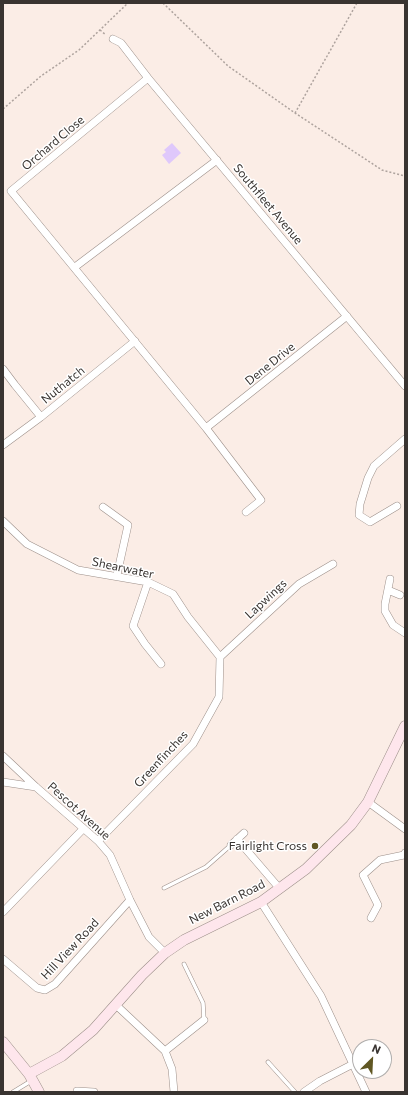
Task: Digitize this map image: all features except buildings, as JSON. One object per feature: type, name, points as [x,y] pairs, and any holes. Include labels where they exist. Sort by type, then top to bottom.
[{"type":"street","name":"Southfleet Avenue","points":[[113,39],[122,43],[148,78],[405,386]]},
{"type":"street","name":"Orchard Close","points":[[135,341],[11,191],[148,78]]},
{"type":"street","points":[[75,268],[217,160]]},
{"type":"street","name":"Dene Drive","points":[[206,428],[347,316]]},
{"type":"street","points":[[135,341],[206,428],[261,500],[246,512]]},
{"type":"street","name":"Nuthatch","points":[[3,445],[41,417],[135,341]]},
{"type":"street","points":[[3,369],[14,385],[41,417]]},
{"type":"street","points":[[397,506],[370,522],[359,515],[360,504],[368,478],[374,466],[405,440]]},
{"type":"street","points":[[103,507],[128,525],[116,575]]},
{"type":"street","name":"Shearwater","points":[[3,521],[27,544],[78,570],[116,575],[148,582],[173,594],[188,617],[220,657]]},
{"type":"street","name":"Lapwings","points":[[220,657],[299,584],[333,564]]},
{"type":"street","points":[[390,579],[385,611],[394,626],[405,633]]},
{"type":"street","points":[[148,582],[133,626],[161,664]]},
{"type":"street","points":[[388,590],[400,595]]},
{"type":"street","name":"Greenfinches","points":[[98,841],[193,744],[219,697],[220,657]]},
{"type":"street","name":"New Barn Road","points":[[31,1077],[62,1056],[93,1030],[116,1006],[142,975],[165,954],[184,940],[261,902],[306,870],[351,825],[368,802],[405,726]]},
{"type":"street","name":"Pescot Avenue","points":[[3,756],[36,788],[98,841],[110,855],[130,900],[149,937],[165,954]]},
{"type":"street","points":[[3,782],[36,788]]},
{"type":"street","points":[[368,802],[405,830]]},
{"type":"street","points":[[3,912],[83,829]]},
{"type":"street","points":[[230,846],[244,833]]},
{"type":"street","points":[[238,839],[280,889]]},
{"type":"street","points":[[370,918],[378,904],[363,874],[380,860],[404,855],[405,853]]},
{"type":"street","name":"Hill View Road","points":[[3,959],[37,988],[45,990],[55,984],[130,900]]},
{"type":"street","points":[[261,902],[321,996],[352,1062]]},
{"type":"street","points":[[116,1006],[165,1051],[172,1069],[174,1092]]},
{"type":"street","points":[[165,1051],[204,1020]]},
{"type":"street","points":[[3,1042],[31,1077],[39,1092]]},
{"type":"street","points":[[304,1092],[320,1081],[352,1065]]},
{"type":"street","points":[[360,1079],[366,1092]]},
{"type":"street","points":[[77,1091],[94,1092]]},
{"type":"lane","points":[[164,888],[206,867],[230,846]]},
{"type":"lane","points":[[184,964],[203,1003],[204,1020]]},
{"type":"lane","points":[[268,1062],[295,1092]]},
{"type":"lane","points":[[13,1092],[31,1077]]},
{"type":"path","points":[[3,109],[41,76],[79,50],[128,3]]},
{"type":"path","points":[[163,3],[228,66],[295,114],[382,170],[405,176]]},
{"type":"path","points":[[295,114],[357,3]]},
{"type":"place","name":"Fairlight Cross","points":[[315,846]]}]
